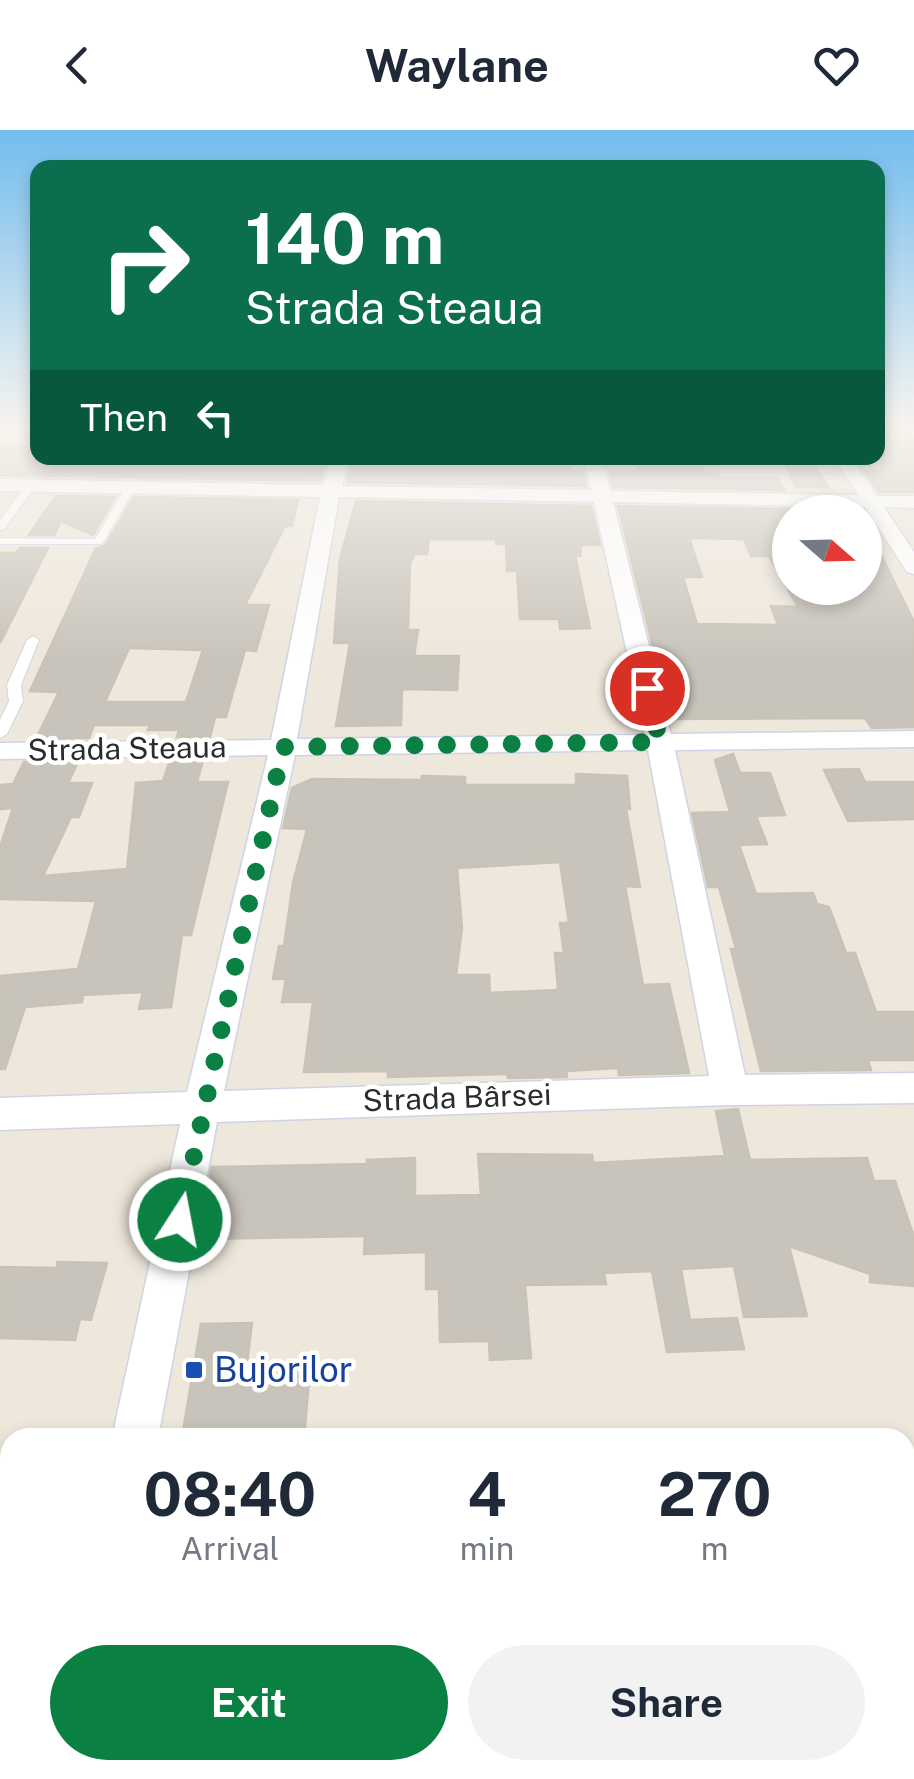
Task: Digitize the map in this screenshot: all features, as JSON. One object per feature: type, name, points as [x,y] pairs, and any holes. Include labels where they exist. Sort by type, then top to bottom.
[{"type":"street","points":[[137,1428],[202,1106],[283,747],[327,505]]},
{"type":"street","points":[[603,505],[660,742],[730,1090]]},
{"type":"street","points":[[882,519],[914,568]]},
{"type":"street","name":"Strada Steaua","points":[[0,751],[914,739]]},
{"type":"street","name":"Strada Bârsei","points":[[0,1114],[730,1090],[914,1088]]},
{"type":"lane","points":[[0,527],[17,505]]},
{"type":"lane","points":[[0,541],[98,542],[120,505]]},
{"type":"lane","points":[[0,734],[16,701],[14,685],[34,640]]},
{"type":"building","points":[[50,505],[110,505],[93,535],[61,521],[54,535],[29,535]]},
{"type":"building","points":[[129,505],[297,505],[292,526],[285,526],[245,605],[269,605],[256,651],[245,650],[226,717],[215,717],[210,737],[177,737],[179,730],[148,730],[150,725],[94,725],[89,738],[36,739],[59,692],[30,691],[96,548],[105,546]],"holes":[[[129,648],[203,650],[186,702],[105,702]]]},
{"type":"building","points":[[355,505],[591,506],[600,545],[581,545],[580,556],[575,555],[590,628],[560,629],[559,619],[520,619],[517,571],[507,571],[506,544],[496,544],[496,539],[429,539],[427,554],[415,554],[410,563],[408,630],[418,630],[414,656],[459,656],[457,690],[402,689],[401,725],[336,726],[350,643],[334,643],[340,559]]},
{"type":"building","points":[[618,506],[772,509],[772,561],[769,556],[751,556],[744,539],[689,538],[702,577],[683,577],[697,624],[778,625],[771,606],[882,605],[882,557],[914,622],[914,727],[872,728],[865,718],[671,719]]},
{"type":"building","points":[[20,548],[48,548],[0,643],[0,553],[16,553]]},
{"type":"building","points":[[733,754],[740,773],[770,773],[785,815],[756,816],[767,844],[739,845],[756,894],[813,893],[817,904],[829,907],[846,953],[855,953],[876,1012],[914,1012],[914,1060],[868,1060],[871,1070],[761,1071],[731,949],[736,949],[719,887],[708,887],[692,813],[730,812],[715,760]]},
{"type":"building","points":[[170,760],[203,760],[197,782],[228,782],[191,935],[182,935],[171,1007],[139,1009],[143,992],[83,995],[82,1002],[25,1007],[5,1069],[0,1069],[0,976],[78,969],[96,901],[0,899],[0,847],[13,808],[0,809],[0,785],[13,784],[24,762],[78,762],[68,783],[92,783],[79,817],[71,817],[43,876],[127,869],[136,783],[163,781]]},
{"type":"building","points":[[859,769],[865,782],[914,782],[914,819],[848,821],[824,770]]},
{"type":"building","points":[[576,774],[627,776],[630,809],[626,809],[640,887],[625,886],[643,985],[669,984],[689,1073],[619,1075],[618,1068],[566,1071],[567,1077],[508,1078],[507,1074],[388,1077],[388,1071],[304,1072],[313,1002],[282,1002],[286,979],[273,979],[279,946],[284,946],[293,883],[307,829],[283,828],[292,788],[312,779],[422,780],[422,776],[465,777],[465,785],[576,785]],"holes":[[[560,862],[569,923],[560,923],[564,953],[555,953],[558,990],[490,993],[489,975],[456,975],[462,928],[457,868]]]},
{"type":"building","points":[[738,1109],[750,1160],[867,1158],[874,1181],[895,1181],[914,1237],[914,1286],[870,1282],[870,1274],[789,1246],[807,1316],[744,1317],[734,1266],[681,1269],[690,1320],[737,1318],[744,1349],[667,1352],[652,1271],[604,1273],[606,1284],[525,1285],[531,1358],[490,1360],[489,1341],[440,1342],[439,1289],[426,1289],[426,1252],[364,1254],[365,1236],[199,1239],[212,1167],[367,1164],[367,1160],[415,1158],[415,1196],[481,1195],[478,1154],[592,1155],[593,1163],[725,1156],[716,1111]]},
{"type":"building","points":[[57,1262],[107,1263],[91,1320],[80,1319],[75,1340],[0,1338],[0,1267],[57,1268]]},
{"type":"building","points":[[252,1323],[246,1371],[310,1370],[305,1428],[184,1428],[201,1324]]},
{"type":"place","name":"Bujorilor","points":[[194,1370]]},
{"type":"route","points":[[180,1220],[283,747],[660,742],[647,688]]}]
